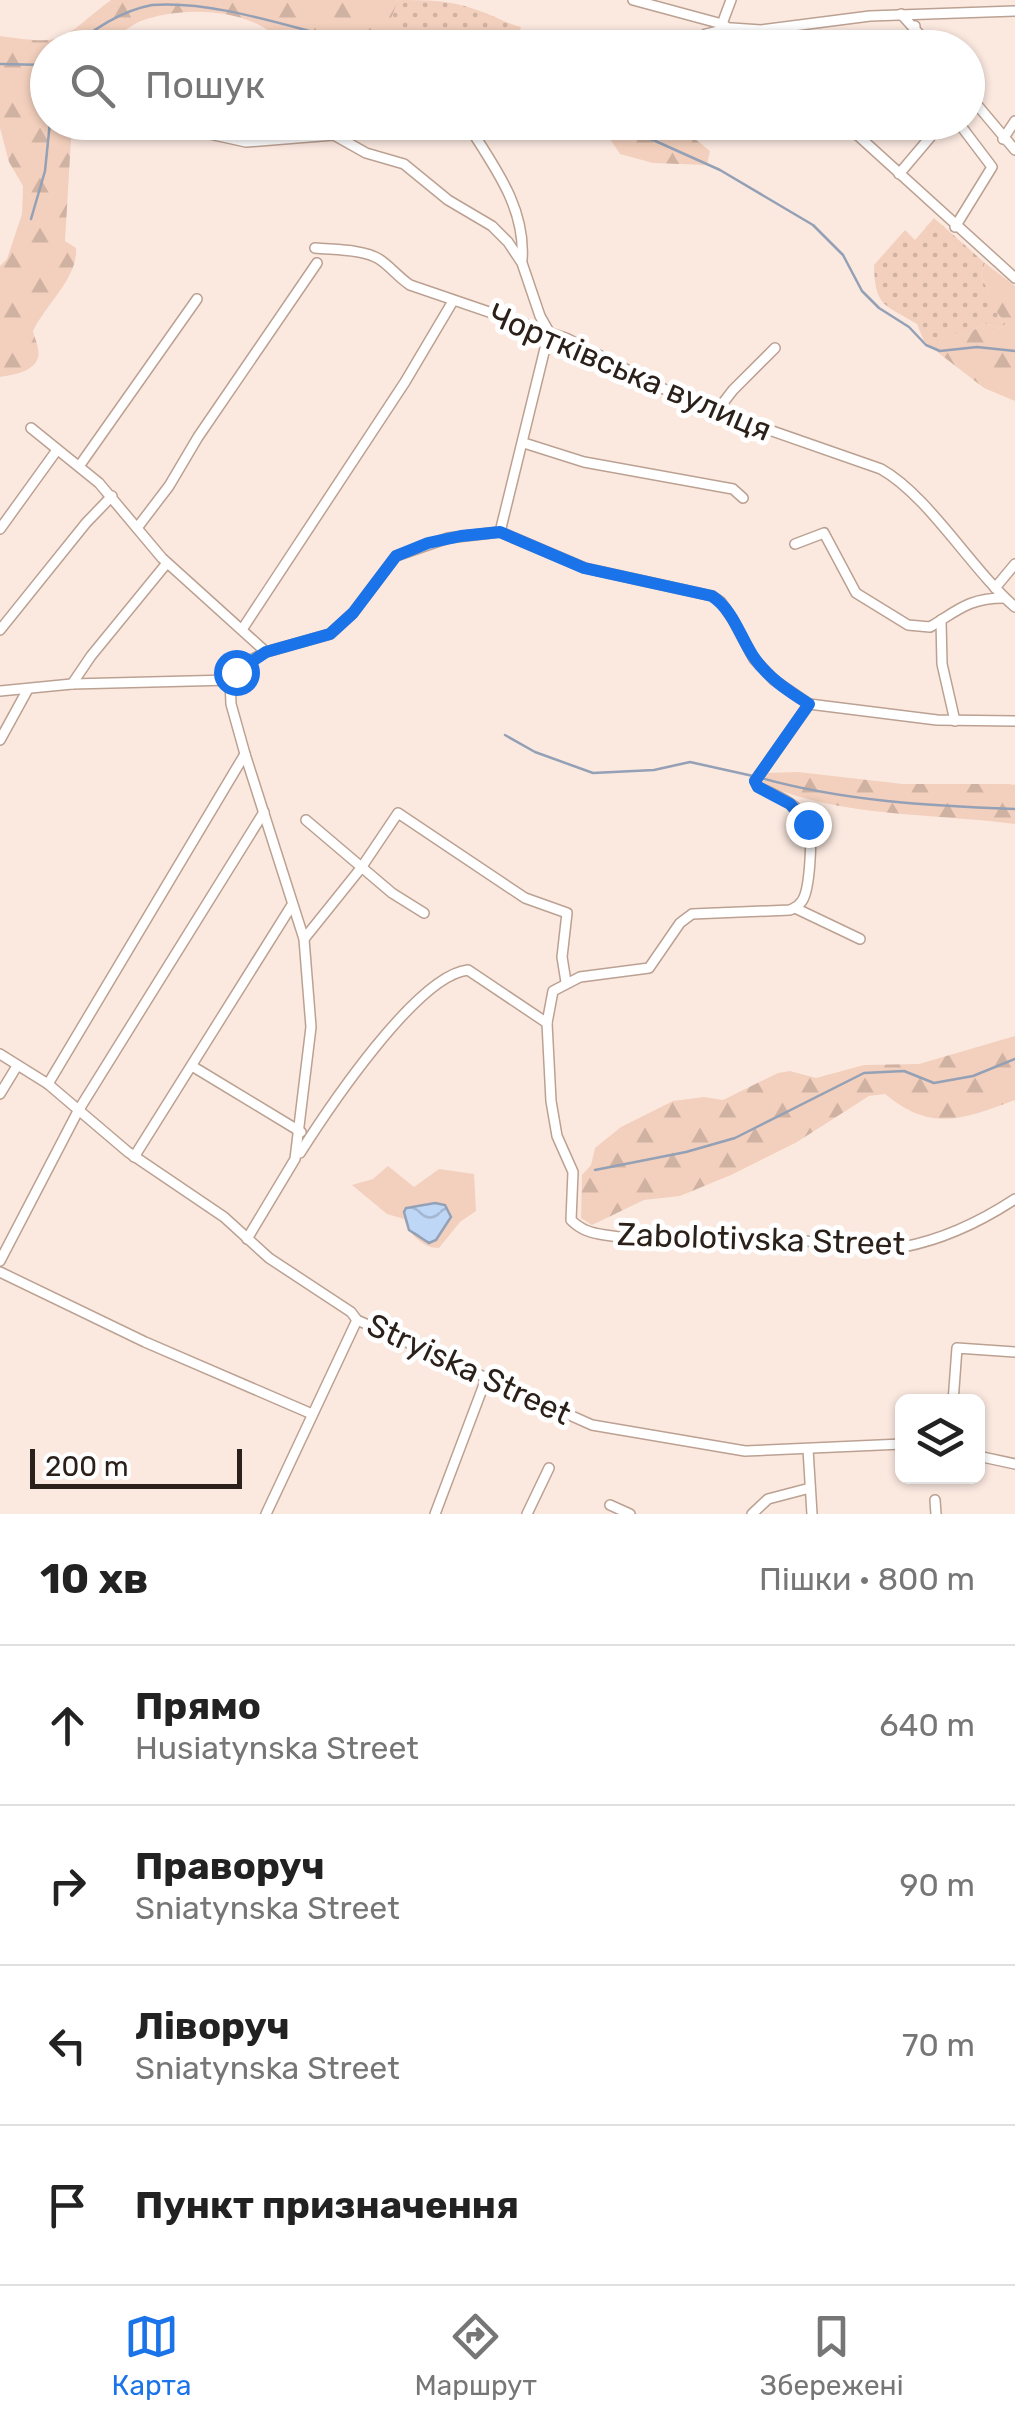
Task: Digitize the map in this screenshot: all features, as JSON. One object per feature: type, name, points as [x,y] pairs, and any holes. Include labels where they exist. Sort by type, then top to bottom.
[{"type":"street","points":[[633,0],[652,2],[727,26],[761,30],[900,14],[1015,10]]},
{"type":"street","points":[[727,26],[731,0]]},
{"type":"street","points":[[900,14],[919,30]]},
{"type":"street","points":[[716,30],[727,26]]},
{"type":"street","points":[[727,26],[733,30]]},
{"type":"street","points":[[915,30],[916,26]]},
{"type":"street","points":[[985,116],[1015,150]]},
{"type":"street","points":[[1002,139],[1015,121]]},
{"type":"street","points":[[237,140],[281,140]]},
{"type":"street","points":[[346,140],[366,153],[404,164],[448,200],[492,226],[522,263]]},
{"type":"street","points":[[477,140],[517,210],[522,263],[540,316],[550,332],[500,532]]},
{"type":"street","points":[[861,140],[1015,278]]},
{"type":"street","points":[[898,174],[927,140]]},
{"type":"street","points":[[956,227],[992,167],[972,140]]},
{"type":"street","name":"Чортківська вулиця","points":[[315,248],[371,256],[410,285],[550,332],[689,402],[894,476],[994,588],[1015,606]]},
{"type":"street","points":[[138,528],[318,263]]},
{"type":"street","points":[[80,465],[197,299]]},
{"type":"street","points":[[242,628],[405,382],[453,301]]},
{"type":"street","points":[[716,412],[732,390],[775,348]]},
{"type":"street","points":[[31,428],[80,465],[112,496],[167,563],[266,652]]},
{"type":"street","points":[[524,443],[584,462],[733,489],[744,498]]},
{"type":"street","points":[[0,530],[57,450]]},
{"type":"street","points":[[0,630],[112,496]]},
{"type":"street","points":[[0,691],[72,684],[230,680],[249,661],[266,652],[330,634],[353,613],[396,556],[448,538],[500,532],[584,568],[712,596],[727,611],[754,658],[774,680],[809,704],[955,720],[1015,721]]},
{"type":"street","points":[[795,544],[824,533],[856,594],[908,625],[930,626],[952,610],[980,599],[1004,598]]},
{"type":"street","points":[[72,684],[167,563]]},
{"type":"street","points":[[994,588],[1015,564]]},
{"type":"street","points":[[941,620],[942,664],[955,720]]},
{"type":"street","points":[[230,680],[231,704],[245,754],[304,940],[311,1026],[295,1159]]},
{"type":"street","points":[[0,740],[28,689]]},
{"type":"street","points":[[796,908],[807,892],[808,824],[790,804],[758,787],[757,777],[809,704]]},
{"type":"street","points":[[48,1084],[245,754]]},
{"type":"street","points":[[0,1261],[78,1111],[264,812]]},
{"type":"street","points":[[304,940],[398,813],[525,898],[566,913],[562,957],[566,982]]},
{"type":"street","points":[[306,820],[392,893],[424,913]]},
{"type":"street","points":[[134,1157],[292,904]]},
{"type":"street","points":[[247,1239],[334,1100],[418,1001],[447,976],[468,970],[547,1023],[553,991],[566,982],[649,968],[680,922],[692,914],[796,908],[860,939]]},
{"type":"street","name":"Zabolotivska Street","points":[[547,1023],[555,1126],[573,1172],[571,1220],[578,1227],[608,1236],[818,1241],[882,1249],[931,1240],[962,1229],[1015,1198]]},
{"type":"street","name":"Stryiska Street","points":[[0,1054],[48,1084],[134,1157],[224,1218],[269,1258],[350,1312],[356,1320],[486,1379],[592,1425],[731,1450],[895,1444]]},
{"type":"street","points":[[0,1094],[17,1066]]},
{"type":"street","points":[[192,1066],[301,1132]]},
{"type":"street","points":[[0,1272],[145,1342],[312,1414]]},
{"type":"street","points":[[266,1514],[356,1320]]},
{"type":"street","points":[[954,1394],[957,1348],[1015,1352]]},
{"type":"street","points":[[435,1514],[486,1379]]},
{"type":"street","points":[[808,1449],[812,1514]]},
{"type":"street","points":[[985,1458],[1015,1464]]},
{"type":"street","points":[[527,1514],[549,1468]]},
{"type":"street","points":[[752,1514],[768,1499],[810,1488]]},
{"type":"street","points":[[935,1500],[936,1514]]},
{"type":"street","points":[[610,1505],[630,1514]]},
{"type":"green space","points":[[111,0],[398,0],[387,29],[392,30],[267,30],[238,17],[197,12],[158,16],[126,30],[74,30]]},
{"type":"green space","points":[[398,0],[458,4],[521,27],[520,30],[386,29]]},
{"type":"green space","points":[[0,36],[30,39],[30,140],[71,140],[65,241],[76,248],[67,280],[33,331],[38,348],[36,362],[27,370],[0,377],[0,266],[7,259],[22,214],[23,186],[9,162],[0,128]]},
{"type":"green space","points":[[611,140],[696,140],[710,151],[707,165],[653,163],[620,154]]},
{"type":"green space","points":[[934,218],[985,263],[981,277],[1006,323],[1000,329],[984,323],[967,335],[948,333],[936,351],[924,341],[917,324],[884,303],[877,290],[874,265],[905,230],[915,240]]},
{"type":"green space","points":[[985,263],[1015,286],[1015,401],[984,388],[936,351],[948,332],[967,335],[984,323],[1000,329],[1006,323],[987,301],[989,292],[981,277]]},
{"type":"green space","points":[[798,772],[903,784],[1015,785],[1015,824],[853,808],[757,782],[760,773]]},
{"type":"green space","points":[[1015,1036],[1015,1100],[948,1119],[918,1114],[885,1094],[869,1096],[797,1142],[731,1175],[680,1196],[644,1200],[592,1225],[581,1218],[582,1175],[591,1165],[595,1148],[621,1127],[673,1101],[704,1097],[723,1100],[790,1071],[816,1078],[864,1065],[919,1064]]},
{"type":"green space","points":[[388,1166],[414,1187],[439,1169],[474,1174],[476,1211],[460,1222],[439,1248],[422,1243],[404,1219],[387,1214],[352,1185],[373,1179]]},
{"type":"water","points":[[445,1205],[451,1217],[436,1240],[429,1243],[409,1230],[404,1212],[406,1208]]},
{"type":"waterway","points":[[95,30],[119,16],[152,5],[225,11],[306,30]]},
{"type":"waterway","points":[[0,64],[30,65]]},
{"type":"waterway","points":[[31,219],[45,171],[48,140]]},
{"type":"waterway","points":[[653,140],[720,170],[813,225],[843,255],[862,291],[926,345],[940,351],[977,347],[1015,351]]},
{"type":"waterway","points":[[505,735],[535,752],[593,773],[654,770],[690,762],[753,776]]},
{"type":"waterway","points":[[761,778],[855,797],[1015,809]]},
{"type":"waterway","points":[[595,1170],[735,1138],[864,1073],[904,1071],[934,1083],[973,1076],[1015,1059]]},
{"type":"route","points":[[236,672],[266,652],[317,640],[342,626],[396,556],[448,538],[500,532],[584,568],[712,596],[721,602],[754,658],[774,680],[809,704],[755,781],[758,787],[799,811],[808,824]]}]
